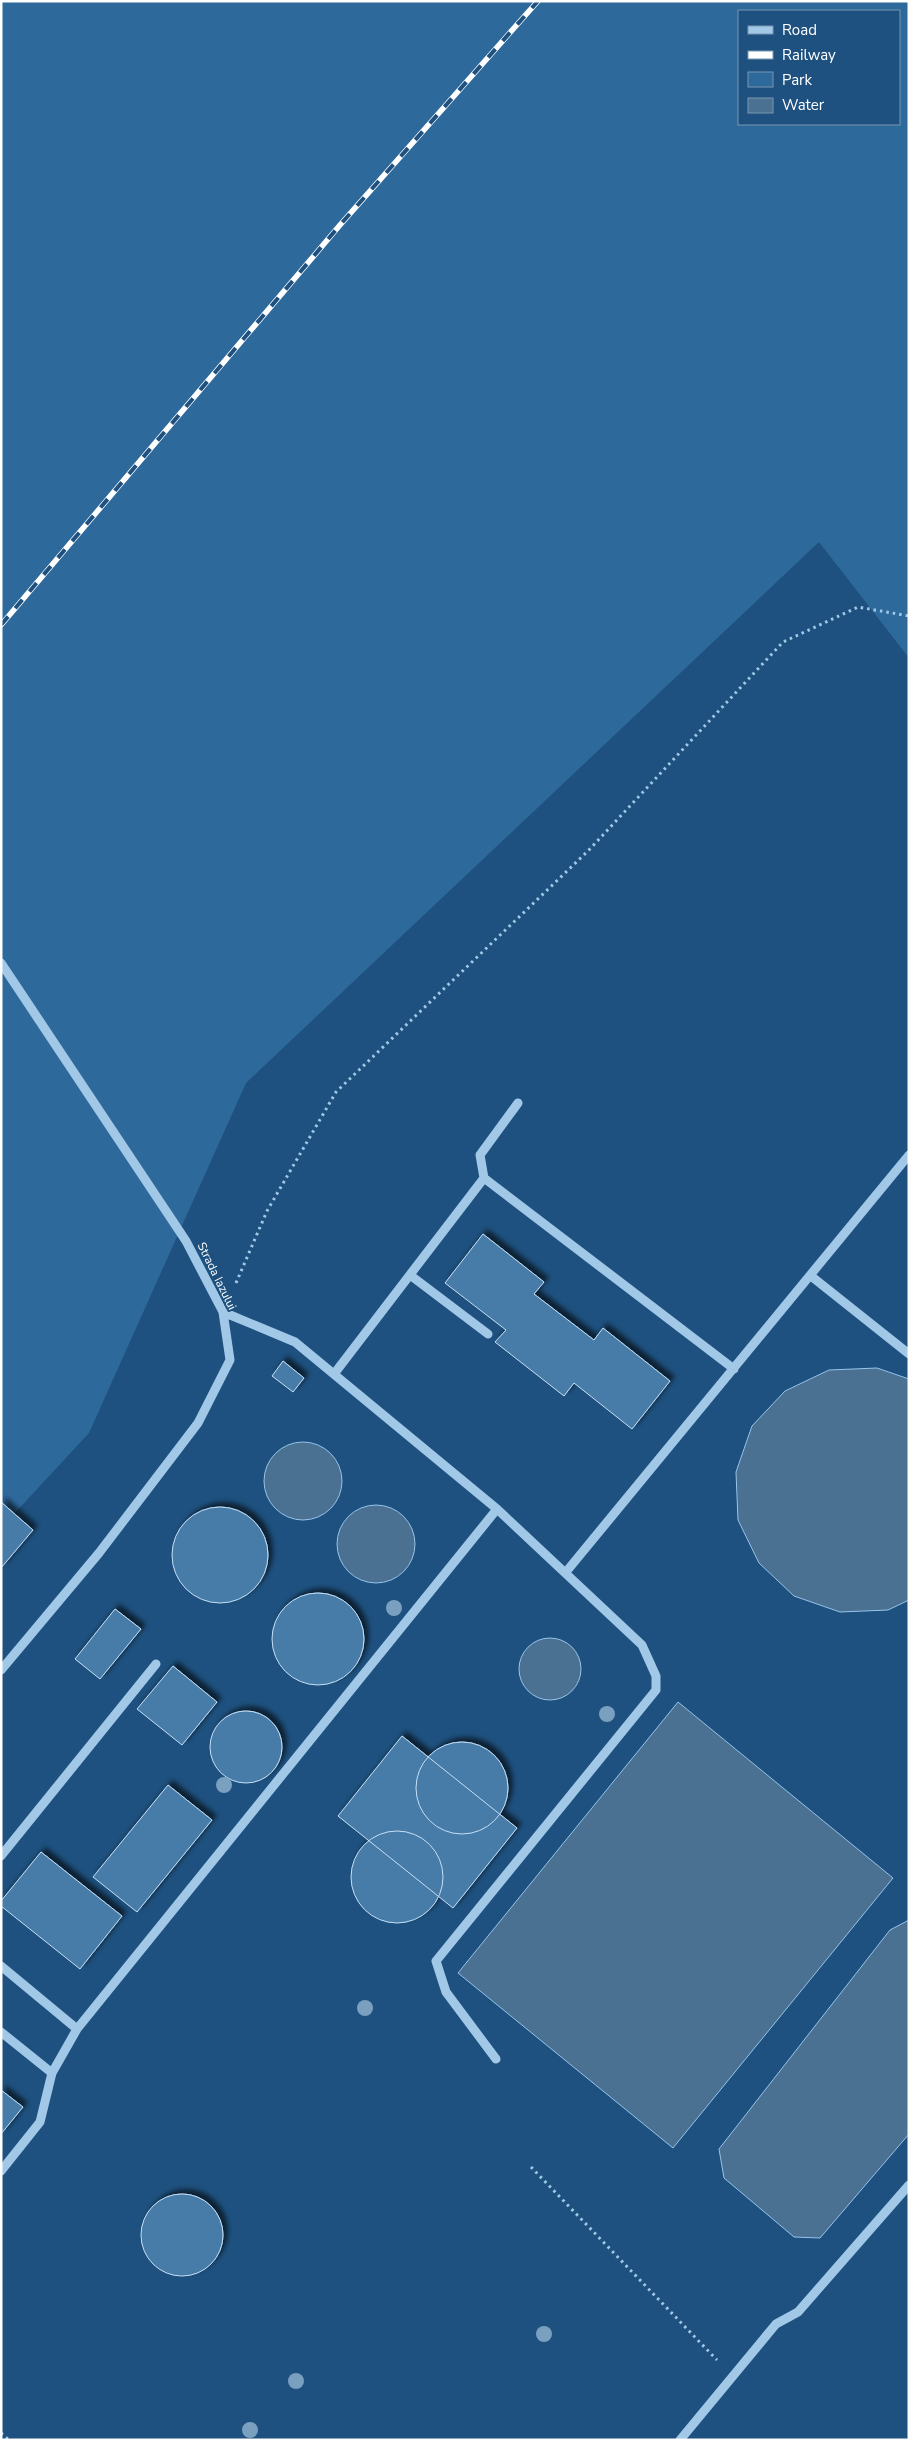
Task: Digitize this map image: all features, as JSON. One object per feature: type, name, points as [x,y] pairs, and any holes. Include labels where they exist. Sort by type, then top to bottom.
[{"type":"lane","name":"Strada Iazului","points":[[1,963],[186,1241],[223,1312],[230,1360],[198,1423],[99,1552],[1,1670]]},
{"type":"lane","points":[[518,1103],[480,1155],[484,1178],[734,1369]]},
{"type":"lane","points":[[566,1572],[909,1156]]},
{"type":"lane","points":[[334,1374],[484,1178]]},
{"type":"lane","points":[[410,1275],[488,1334]]},
{"type":"lane","points":[[811,1276],[909,1354]]},
{"type":"lane","points":[[223,1312],[295,1342],[497,1509],[642,1645],[656,1676],[656,1690],[436,1961],[446,1992],[496,2059]]},
{"type":"lane","points":[[1,2171],[40,2122],[52,2073],[77,2029],[497,1509]]},
{"type":"lane","points":[[1,1856],[156,1664]]},
{"type":"lane","points":[[1,1966],[77,2029]]},
{"type":"lane","points":[[1,2032],[52,2073]]},
{"type":"lane","points":[[680,2440],[776,2324],[798,2312],[909,2185]]},
{"type":"path","points":[[223,1312],[267,1211],[336,1092],[588,851],[783,642],[858,607],[909,616]]},
{"type":"path","points":[[531,2167],[733,2376]]},
{"type":"path","points":[[1,2433],[9,2440]]},
{"type":"green space","points":[[1,1],[909,1],[909,658],[819,542],[246,1083],[89,1433],[1,1528]]},
{"type":"water","points":[[877,1368],[909,1379],[909,1600],[888,1610],[840,1612],[794,1596],[759,1563],[738,1520],[736,1472],[752,1426],[785,1391],[829,1370]]},
{"type":"water","points":[[303,1442],[318,1445],[335,1459],[339,1466],[342,1481],[339,1496],[325,1513],[318,1517],[303,1520],[288,1517],[271,1503],[267,1496],[264,1481],[267,1466],[281,1449],[288,1445]]},
{"type":"water","points":[[376,1505],[391,1508],[408,1522],[412,1529],[415,1544],[412,1559],[398,1576],[391,1580],[376,1583],[361,1580],[344,1566],[340,1559],[337,1544],[340,1529],[354,1512],[361,1508]]},
{"type":"water","points":[[550,1638],[567,1643],[572,1647],[576,1652],[581,1669],[576,1686],[572,1691],[567,1695],[550,1700],[533,1695],[528,1691],[524,1686],[519,1669],[524,1652],[528,1647],[533,1643]]},
{"type":"water","points":[[678,1702],[893,1878],[673,2148],[458,1973]]},
{"type":"water","points":[[909,1920],[909,2134],[820,2238],[794,2237],[724,2178],[719,2149],[890,1930]]},
{"type":"building","points":[[483,1234],[544,1282],[534,1294],[594,1340],[603,1328],[670,1381],[632,1429],[574,1383],[564,1396],[495,1342],[506,1330],[445,1283]]},
{"type":"building","points":[[283,1361],[304,1378],[293,1392],[272,1376]]},
{"type":"building","points":[[1,1502],[33,1530],[1,1568]]},
{"type":"building","points":[[220,1507],[238,1511],[254,1521],[264,1537],[268,1555],[264,1573],[254,1589],[238,1599],[220,1603],[202,1599],[186,1589],[176,1573],[172,1555],[176,1537],[186,1521],[202,1511]]},
{"type":"building","points":[[318,1593],[336,1596],[351,1606],[361,1621],[364,1639],[361,1657],[351,1672],[336,1682],[318,1685],[300,1682],[285,1672],[275,1657],[272,1639],[275,1621],[285,1606],[300,1596]]},
{"type":"building","points":[[115,1609],[141,1629],[100,1679],[75,1659]]},
{"type":"building","points":[[173,1666],[217,1702],[182,1745],[137,1709]]},
{"type":"building","points":[[246,1711],[266,1717],[276,1727],[282,1747],[276,1767],[266,1777],[246,1783],[226,1777],[216,1767],[210,1747],[216,1727],[226,1717]]},
{"type":"building","points":[[402,1736],[517,1828],[453,1908],[338,1816]]},
{"type":"building","points":[[462,1742],[480,1745],[495,1755],[505,1770],[508,1788],[505,1806],[495,1821],[480,1831],[462,1834],[444,1831],[429,1821],[419,1806],[416,1788],[419,1770],[429,1755],[444,1745]]},
{"type":"building","points":[[168,1785],[212,1820],[137,1912],[93,1877]]},
{"type":"building","points":[[397,1831],[415,1834],[430,1844],[440,1859],[443,1877],[440,1895],[430,1910],[415,1920],[397,1923],[379,1920],[364,1910],[354,1895],[351,1877],[354,1859],[364,1844],[379,1834]]},
{"type":"building","points":[[41,1852],[122,1916],[80,1969],[1,1906],[1,1901]]},
{"type":"building","points":[[1,2090],[23,2107],[1,2134]]},
{"type":"building","points":[[182,2194],[198,2197],[211,2206],[220,2219],[223,2235],[220,2251],[211,2264],[198,2273],[182,2276],[166,2273],[153,2264],[144,2251],[141,2235],[144,2219],[153,2206],[166,2197]]},
{"type":"railway","points":[[1,625],[340,225],[538,1]]}]
